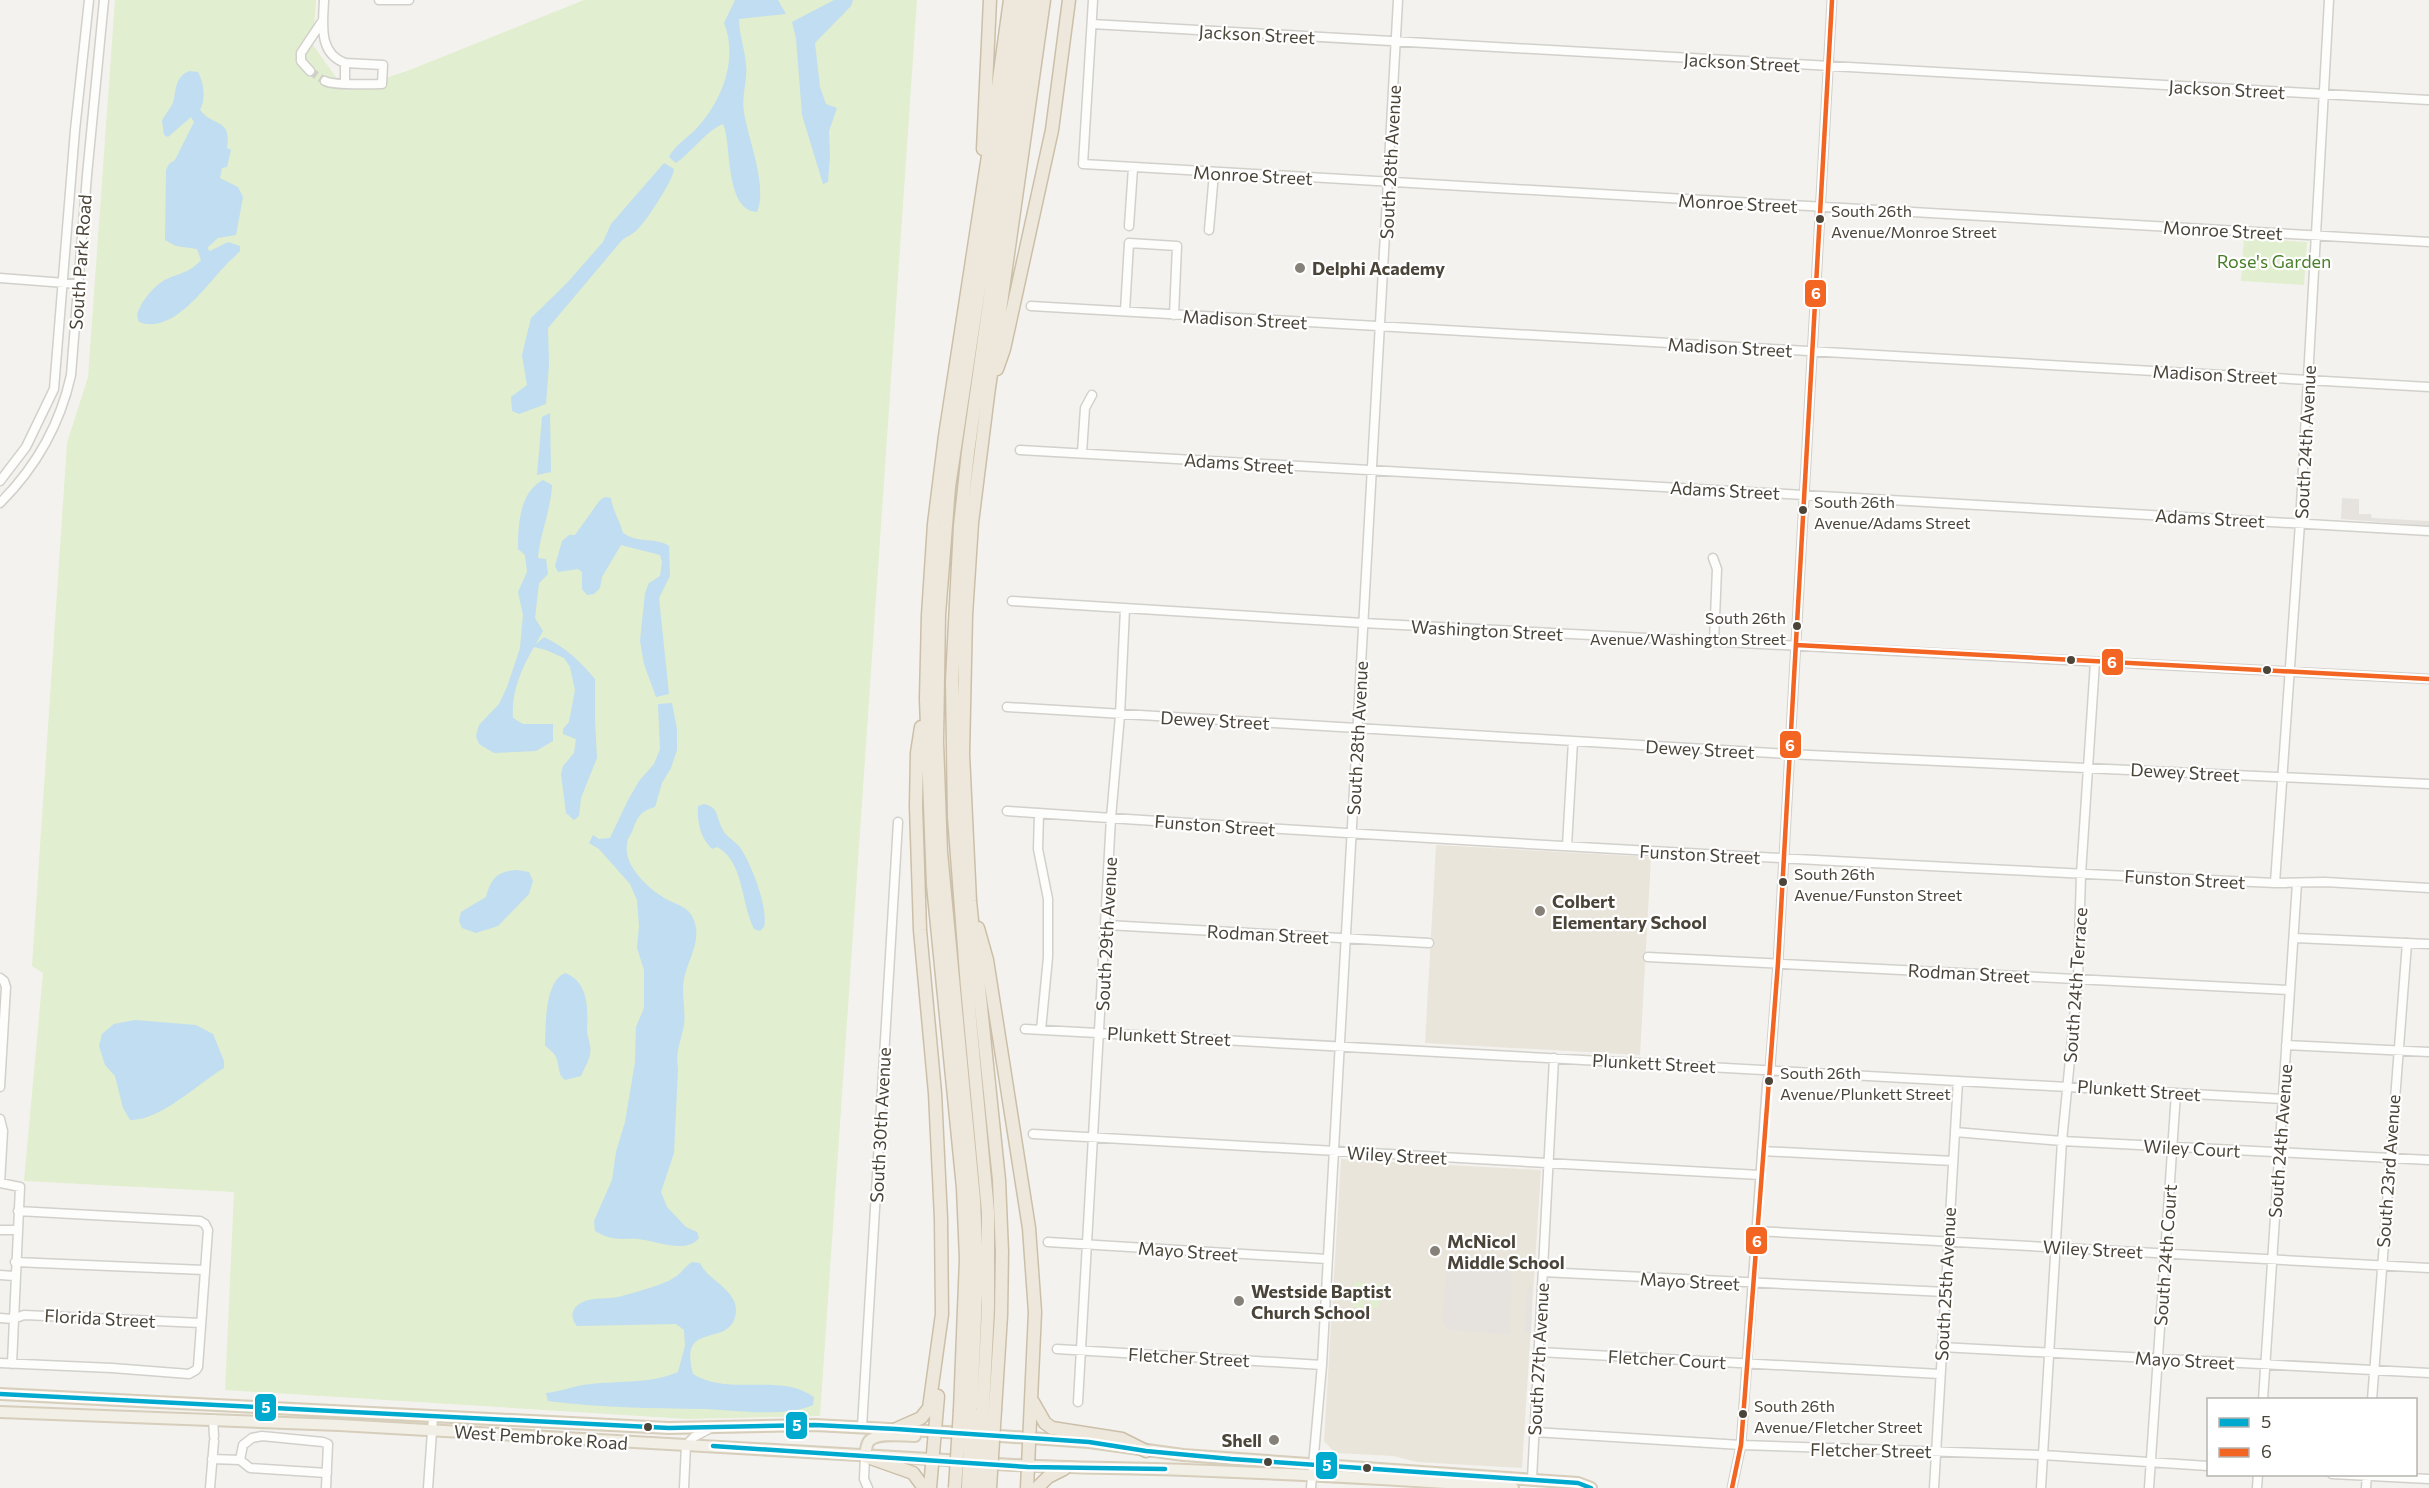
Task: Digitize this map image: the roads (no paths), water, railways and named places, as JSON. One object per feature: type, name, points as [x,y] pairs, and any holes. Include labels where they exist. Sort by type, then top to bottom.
[{"type":"highway","points":[[982,189],[990,0]]},
{"type":"highway","points":[[990,1488],[977,1410],[963,1199],[933,885],[926,699],[934,524],[962,318],[1010,0]]},
{"type":"highway","points":[[978,1488],[974,1200],[941,852],[937,742],[939,615],[949,487],[999,158],[1020,0]]},
{"type":"highway","points":[[968,1488],[988,1308],[988,1212],[954,817],[952,681],[960,526],[968,452],[1032,0]]},
{"type":"highway","points":[[955,1488],[1001,1315],[1002,1251],[999,1180],[970,901],[963,754],[966,615],[972,524],[987,395],[1044,0]]},
{"type":"highway","points":[[987,395],[1004,349],[1052,130],[1069,0]]},
{"type":"highway","points":[[926,699],[917,753],[916,806],[920,930],[936,1093],[942,1314],[930,1488]]},
{"type":"highway","points":[[970,901],[987,960],[1029,1228],[1035,1312],[1027,1488]]},
{"type":"highway","points":[[896,1429],[921,1418],[929,1408],[932,1376],[937,1362]]},
{"type":"highway","points":[[1032,1399],[1038,1413],[1052,1428],[1122,1439],[1146,1451]]},
{"type":"highway","points":[[865,1456],[913,1473],[924,1488]]},
{"type":"highway","points":[[1037,1488],[1048,1477],[1064,1469]]},
{"type":"main road","name":"West Pembroke Road","points":[[5,1395],[709,1429],[815,1425],[935,1431],[1089,1442],[1146,1451],[1313,1470],[1507,1488]]},
{"type":"main road","points":[[117,1416],[129,1406],[145,1402]]},
{"type":"main road","points":[[213,1419],[225,1410],[246,1407]]},
{"type":"main road","name":"West Pembroke Road","points":[[0,1412],[213,1419],[433,1430],[932,1459],[1064,1469],[1313,1470],[1532,1479],[1578,1483],[1590,1488]]},
{"type":"main road","points":[[865,1456],[870,1440],[879,1437],[924,1436],[935,1431]]},
{"type":"street","name":"South Park Road","points":[[0,482],[26,447],[54,389],[88,0]]},
{"type":"street","name":"South Park Road","points":[[0,504],[23,480],[39,456],[60,412],[71,375],[104,0]]},
{"type":"street","points":[[324,0],[324,43],[332,54],[345,63],[383,65],[382,84],[332,85],[325,81]]},
{"type":"street","points":[[379,0],[409,0]]},
{"type":"street","points":[[1092,24],[1093,0]]},
{"type":"street","name":"South 28th Avenue","points":[[1311,1488],[1322,1365],[1398,0]]},
{"type":"street","points":[[1732,1488],[1741,1445],[1778,963],[1832,0]]},
{"type":"street","name":"South 24th Avenue","points":[[2275,883],[2291,672],[2329,0]]},
{"type":"street","points":[[310,71],[301,61],[301,53],[323,20]]},
{"type":"street","name":"Jackson Street","points":[[1092,24],[2429,100]]},
{"type":"street","name":"Monroe Street","points":[[1092,24],[1083,164],[2429,242]]},
{"type":"street","points":[[308,42],[324,43]]},
{"type":"street","points":[[345,63],[345,83]]},
{"type":"street","points":[[1129,226],[1133,168]]},
{"type":"street","points":[[1209,231],[1214,172]]},
{"type":"street","points":[[1125,311],[1129,243],[1177,246],[1174,315]]},
{"type":"street","points":[[0,278],[78,284]]},
{"type":"street","name":"Madison Street","points":[[1031,306],[2429,387]]},
{"type":"street","points":[[1082,453],[1085,408],[1092,395]]},
{"type":"street","name":"Adams Street","points":[[1020,450],[2429,531]]},
{"type":"street","points":[[1713,558],[1718,569],[1714,642]]},
{"type":"street","name":"Washington Street","points":[[1012,601],[1363,623],[2429,679]]},
{"type":"street","name":"South 29th Avenue","points":[[1078,1402],[1125,609]]},
{"type":"street","name":"South 24th Terrace","points":[[2041,1488],[2062,1141],[2078,978],[2081,874],[2095,662]]},
{"type":"street","name":"Dewey Street","points":[[1007,707],[1788,754],[2089,766],[2429,784]]},
{"type":"street","points":[[1568,846],[1573,741]]},
{"type":"street","name":"Funston Street","points":[[1007,811],[1783,859],[2275,883],[2429,888]]},
{"type":"street","points":[[1039,813],[1038,849],[1048,899],[1047,957],[1041,1030]]},
{"type":"street","name":"South 30th Avenue","points":[[862,1427],[898,822]]},
{"type":"street","name":"South 24th Avenue","points":[[2263,1398],[2297,883]]},
{"type":"street","name":"Rodman Street","points":[[1107,925],[1429,943]]},
{"type":"street","points":[[2295,938],[2429,944]]},
{"type":"street","name":"South 23rd Avenue","points":[[2372,1398],[2407,943]]},
{"type":"street","name":"Rodman Street","points":[[1648,957],[2290,990]]},
{"type":"street","points":[[0,1086],[6,987],[2,980]]},
{"type":"street","name":"Plunkett Street","points":[[1025,1029],[1958,1081],[2067,1085],[2283,1099]]},
{"type":"street","points":[[2286,1045],[2429,1052]]},
{"type":"street","name":"South 27th Avenue","points":[[1532,1479],[1554,1058]]},
{"type":"street","name":"South 25th Avenue","points":[[1934,1488],[1958,1081]]},
{"type":"street","name":"South 24th Court","points":[[2149,1488],[2176,1093]]},
{"type":"street","points":[[0,1119],[3,1131],[0,1183],[20,1187],[14,1276],[12,1364]]},
{"type":"street","name":"Wiley Court","points":[[1955,1132],[2062,1141],[2429,1160]]},
{"type":"street","name":"Wiley Street","points":[[1033,1134],[1760,1175]]},
{"type":"street","points":[[1762,1151],[1953,1161]]},
{"type":"street","points":[[0,1363],[189,1374],[198,1367],[207,1230],[205,1224],[200,1221],[18,1211]]},
{"type":"street","points":[[0,1230],[17,1230]]},
{"type":"street","name":"Wiley Street","points":[[1756,1231],[2429,1268]]},
{"type":"street","name":"Mayo Street","points":[[1048,1242],[1328,1259]]},
{"type":"street","points":[[15,1262],[204,1270]]},
{"type":"street","name":"Mayo Street","points":[[1544,1272],[1945,1292]]},
{"type":"street","points":[[0,1275],[14,1276]]},
{"type":"street","name":"Florida Street","points":[[0,1318],[13,1319],[24,1315],[201,1323]]},
{"type":"street","name":"Mayo Street","points":[[1941,1347],[2429,1373]]},
{"type":"street","name":"Fletcher Street","points":[[1057,1349],[1322,1365]]},
{"type":"street","name":"Fletcher Court","points":[[1539,1352],[1940,1374]]},
{"type":"street","points":[[428,1488],[433,1417]]},
{"type":"street","points":[[210,1488],[213,1419]]},
{"type":"street","points":[[684,1488],[686,1445],[694,1437],[709,1429]]},
{"type":"street","name":"Fletcher Street","points":[[1534,1432],[1741,1445],[2043,1455],[2207,1466]]},
{"type":"street","points":[[240,1461],[243,1445],[257,1437],[317,1440],[328,1444],[326,1488]]},
{"type":"street","points":[[865,1456],[864,1479],[868,1488]]},
{"type":"street","points":[[212,1459],[240,1461],[250,1468],[327,1473]]},
{"type":"street","points":[[2366,1488],[2367,1476],[2429,1479]]},
{"type":"water","points":[[735,0],[778,0],[786,14],[739,19],[746,71],[744,112],[759,176],[760,201],[757,212],[746,208],[739,200],[734,188],[723,124],[711,131],[676,163],[669,157],[704,119],[720,94],[728,66],[729,52],[724,23]]},
{"type":"water","points":[[834,0],[853,0],[851,6],[815,43],[820,87],[826,104],[837,108],[829,131],[828,182],[823,184],[802,115],[796,38],[792,22]]},
{"type":"water","points":[[189,71],[198,72],[202,81],[204,96],[200,110],[224,127],[227,132],[227,148],[231,150],[227,167],[222,168],[220,178],[238,187],[243,197],[236,235],[218,238],[207,248],[210,251],[228,242],[240,246],[240,251],[197,297],[175,316],[163,322],[151,324],[139,322],[137,315],[141,306],[155,288],[163,281],[187,271],[201,260],[197,249],[176,246],[165,240],[166,170],[175,160],[194,122],[191,117],[168,137],[164,135],[162,121],[173,102],[179,80]]},
{"type":"water","points":[[664,163],[674,169],[669,183],[652,211],[636,231],[623,239],[548,328],[549,364],[546,404],[519,414],[512,411],[511,397],[527,385],[522,355],[531,318],[567,283],[603,242],[611,224]]},
{"type":"water","points":[[550,413],[551,472],[537,475],[542,417]]},
{"type":"water","points":[[543,480],[552,485],[538,558],[546,559],[548,574],[539,583],[535,618],[543,631],[536,644],[544,637],[559,645],[584,666],[595,679],[597,758],[581,798],[579,816],[574,820],[566,813],[561,774],[563,766],[574,753],[576,739],[563,734],[563,729],[569,722],[575,690],[570,667],[564,658],[534,647],[515,690],[513,718],[523,724],[553,724],[553,741],[536,751],[494,753],[479,744],[476,736],[479,725],[499,704],[520,648],[523,615],[518,592],[527,572],[525,555],[518,549],[520,521],[529,493]]},
{"type":"water","points":[[605,497],[611,498],[623,533],[669,546],[670,576],[659,598],[669,694],[656,697],[644,664],[640,641],[645,593],[649,583],[660,576],[662,562],[660,555],[621,545],[602,577],[600,588],[594,594],[587,595],[582,589],[582,572],[578,569],[558,572],[555,566],[562,541],[569,535],[575,535],[600,500]]},
{"type":"water","points":[[672,703],[677,729],[677,750],[671,768],[662,783],[655,807],[640,816],[628,841],[627,853],[629,861],[640,877],[661,896],[688,911],[696,926],[696,941],[683,985],[684,1025],[677,1057],[674,1153],[661,1192],[667,1207],[686,1227],[697,1232],[699,1238],[694,1243],[681,1246],[609,1237],[595,1231],[594,1221],[612,1180],[616,1152],[625,1122],[635,1062],[636,1027],[644,1008],[644,970],[637,948],[639,926],[637,900],[630,884],[599,849],[589,843],[593,835],[599,839],[610,838],[639,781],[654,764],[660,749],[658,704]]},
{"type":"water","points":[[704,804],[715,810],[723,831],[738,845],[753,872],[764,909],[764,927],[760,931],[754,929],[732,862],[717,847],[712,849],[702,835],[698,806]]},
{"type":"water","points":[[517,870],[529,872],[533,881],[529,894],[498,926],[476,933],[462,928],[459,921],[461,912],[486,897],[493,880],[500,874]]},
{"type":"water","points":[[565,973],[573,977],[583,989],[587,1005],[587,1033],[590,1051],[581,1076],[565,1080],[562,1078],[555,1055],[545,1045],[547,1006],[550,995],[558,978]]},
{"type":"water","points":[[135,1020],[196,1025],[213,1034],[224,1061],[224,1068],[166,1108],[142,1119],[130,1120],[123,1108],[115,1076],[105,1065],[99,1046],[102,1034],[114,1024]]},
{"type":"water","points":[[692,1262],[700,1263],[704,1270],[725,1288],[735,1302],[736,1310],[729,1328],[704,1337],[692,1347],[690,1358],[693,1374],[707,1381],[723,1384],[786,1386],[814,1397],[813,1405],[788,1411],[759,1412],[606,1406],[548,1401],[546,1393],[583,1385],[643,1381],[678,1372],[685,1346],[684,1330],[676,1324],[577,1326],[573,1320],[573,1313],[578,1305],[586,1301],[617,1297],[664,1283]]},
{"type":"tunnel","points":[[310,71],[325,81]]},
{"type":"place","name":"South 26th Avenue/Monroe Street","points":[[1820,219]]},
{"type":"place","name":"Delphi Academy","points":[[1300,268]]},
{"type":"place","name":"South 26th Avenue/Adams Street","points":[[1803,510]]},
{"type":"place","name":"South 26th Avenue/Washington Street","points":[[1797,626]]},
{"type":"place","name":"South 26th Avenue/Funston Street","points":[[1783,882]]},
{"type":"place","name":"Colbert Elementary School","points":[[1540,911]]},
{"type":"place","name":"South 26th Avenue/Plunkett Street","points":[[1769,1081]]},
{"type":"place","name":"McNicol Middle School","points":[[1435,1251]]},
{"type":"place","name":"Westside Baptist Church School","points":[[1239,1301]]},
{"type":"place","name":"South 26th Avenue/Fletcher Street","points":[[1743,1414]]},
{"type":"place","name":"Shell","points":[[1274,1440]]},
{"type":"park label","name":"Rose's Garden","points":[[2274,261]]}]
